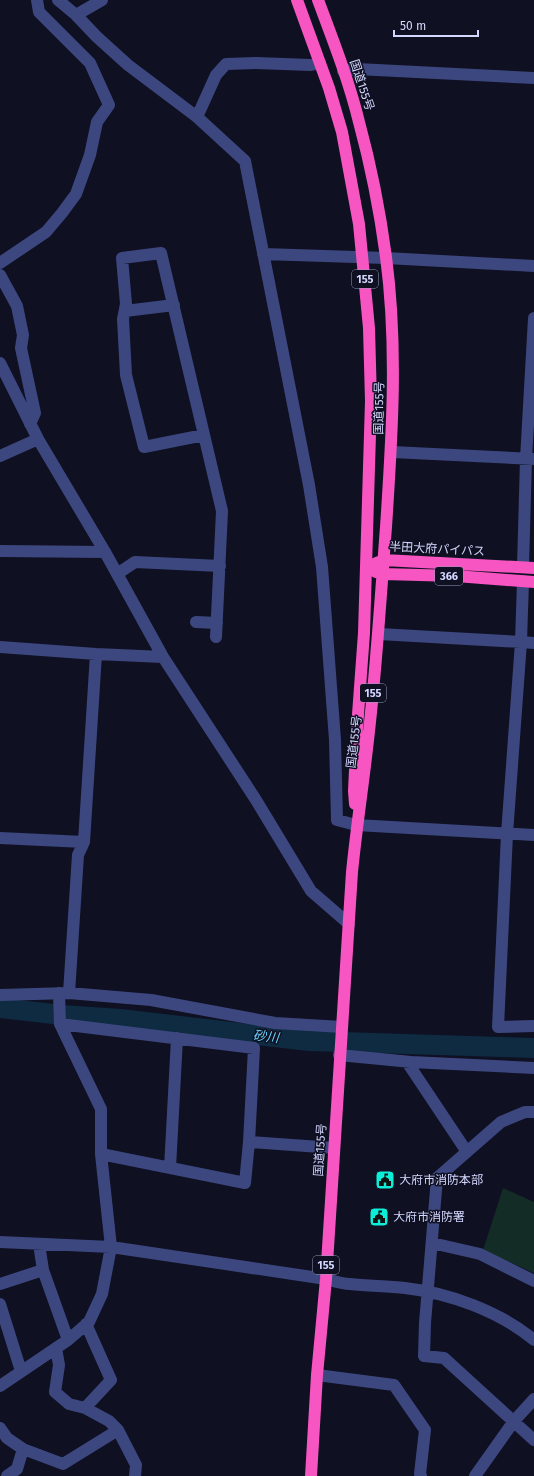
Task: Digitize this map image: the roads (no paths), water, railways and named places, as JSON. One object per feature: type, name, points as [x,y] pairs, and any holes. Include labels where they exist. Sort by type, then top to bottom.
[{"type":"highway","name":"国道155号","points":[[297,0],[329,88],[342,132],[359,224],[369,328],[371,401],[364,633],[354,791],[356,825]]},
{"type":"highway","name":"国道155号","points":[[311,1476],[317,1375],[326,1279],[352,872],[356,825],[362,794],[379,634],[392,452],[394,366],[386,258],[361,128],[318,0]]},
{"type":"highway","name":"半田大府パイパス","points":[[366,568],[384,560],[529,568]]},
{"type":"highway","name":"366","points":[[366,568],[383,574],[456,576],[529,581]]},
{"type":"street","points":[[0,263],[46,232],[76,194],[90,155],[97,122],[109,105],[90,63],[39,12],[37,0]]},
{"type":"street","points":[[58,0],[76,15],[97,37],[128,65],[197,117],[245,161],[309,485],[322,567],[335,740],[337,820],[356,825],[534,835]]},
{"type":"street","points":[[76,15],[102,0]]},
{"type":"street","points":[[197,117],[216,75],[226,64],[256,63],[311,65],[320,63]]},
{"type":"street","points":[[343,71],[357,70],[534,78]]},
{"type":"street","points":[[204,435],[144,447],[126,375],[123,320],[126,304],[122,258],[161,253],[174,305],[222,511],[216,637]]},
{"type":"street","points":[[263,254],[386,258],[534,266]]},
{"type":"street","points":[[0,275],[17,306],[23,335],[21,348],[35,413],[30,424]]},
{"type":"street","points":[[125,311],[174,305]]},
{"type":"street","points":[[529,568],[534,318]]},
{"type":"street","points":[[0,363],[38,439],[105,552],[163,657],[256,800],[311,891],[349,924]]},
{"type":"street","points":[[0,456],[38,439]]},
{"type":"street","points":[[392,452],[530,459]]},
{"type":"street","points":[[0,550],[105,552]]},
{"type":"street","points":[[117,574],[135,562],[220,566]]},
{"type":"street","points":[[529,581],[521,642],[508,834],[498,1027],[534,1026]]},
{"type":"street","points":[[196,622],[217,623]]},
{"type":"street","points":[[379,634],[534,643]]},
{"type":"street","points":[[0,647],[163,657]]},
{"type":"street","points":[[0,1386],[20,1371],[68,1340],[89,1322],[102,1294],[111,1247],[101,1154],[101,1109],[60,1024],[62,993],[78,855],[84,842],[96,654]]},
{"type":"street","points":[[0,838],[84,842]]},
{"type":"street","points":[[0,996],[62,993],[151,1000],[274,1024],[342,1027]]},
{"type":"street","points":[[60,1024],[254,1048],[249,1142],[245,1183],[101,1154]]},
{"type":"street","points":[[170,1168],[177,1038]]},
{"type":"street","points":[[340,1054],[407,1062],[534,1068]]},
{"type":"street","points":[[407,1062],[467,1152]]},
{"type":"street","points":[[534,1112],[525,1112],[501,1122],[437,1178],[425,1323],[424,1356],[444,1358],[534,1440]]},
{"type":"street","points":[[249,1142],[334,1148]]},
{"type":"street","points":[[0,1242],[111,1247],[326,1279],[348,1284],[404,1288],[428,1292],[456,1298],[492,1314],[511,1324],[534,1340]]},
{"type":"street","points":[[432,1243],[480,1254],[534,1280]]},
{"type":"street","points":[[39,1244],[43,1270],[68,1340]]},
{"type":"street","points":[[0,1284],[43,1270]]},
{"type":"street","points":[[0,1304],[20,1371]]},
{"type":"street","points":[[85,1408],[111,1380],[86,1324]]},
{"type":"street","points":[[56,1348],[59,1365],[56,1392],[69,1404],[85,1408],[109,1421],[118,1430],[136,1465],[135,1476]]},
{"type":"street","points":[[317,1375],[394,1385],[425,1430],[421,1476]]},
{"type":"street","points":[[475,1476],[514,1421],[534,1399]]},
{"type":"street","points":[[0,1428],[8,1438],[24,1449],[63,1464],[118,1430]]},
{"type":"street","points":[[7,1476],[16,1469],[24,1449]]},
{"type":"waterway","name":"砂川","points":[[0,1008],[62,1015],[120,1019],[309,1041],[534,1048]]},
{"type":"place","name":"大府市消防本部","points":[[385,1180]]},
{"type":"place","name":"大府市消防署","points":[[379,1217]]}]
